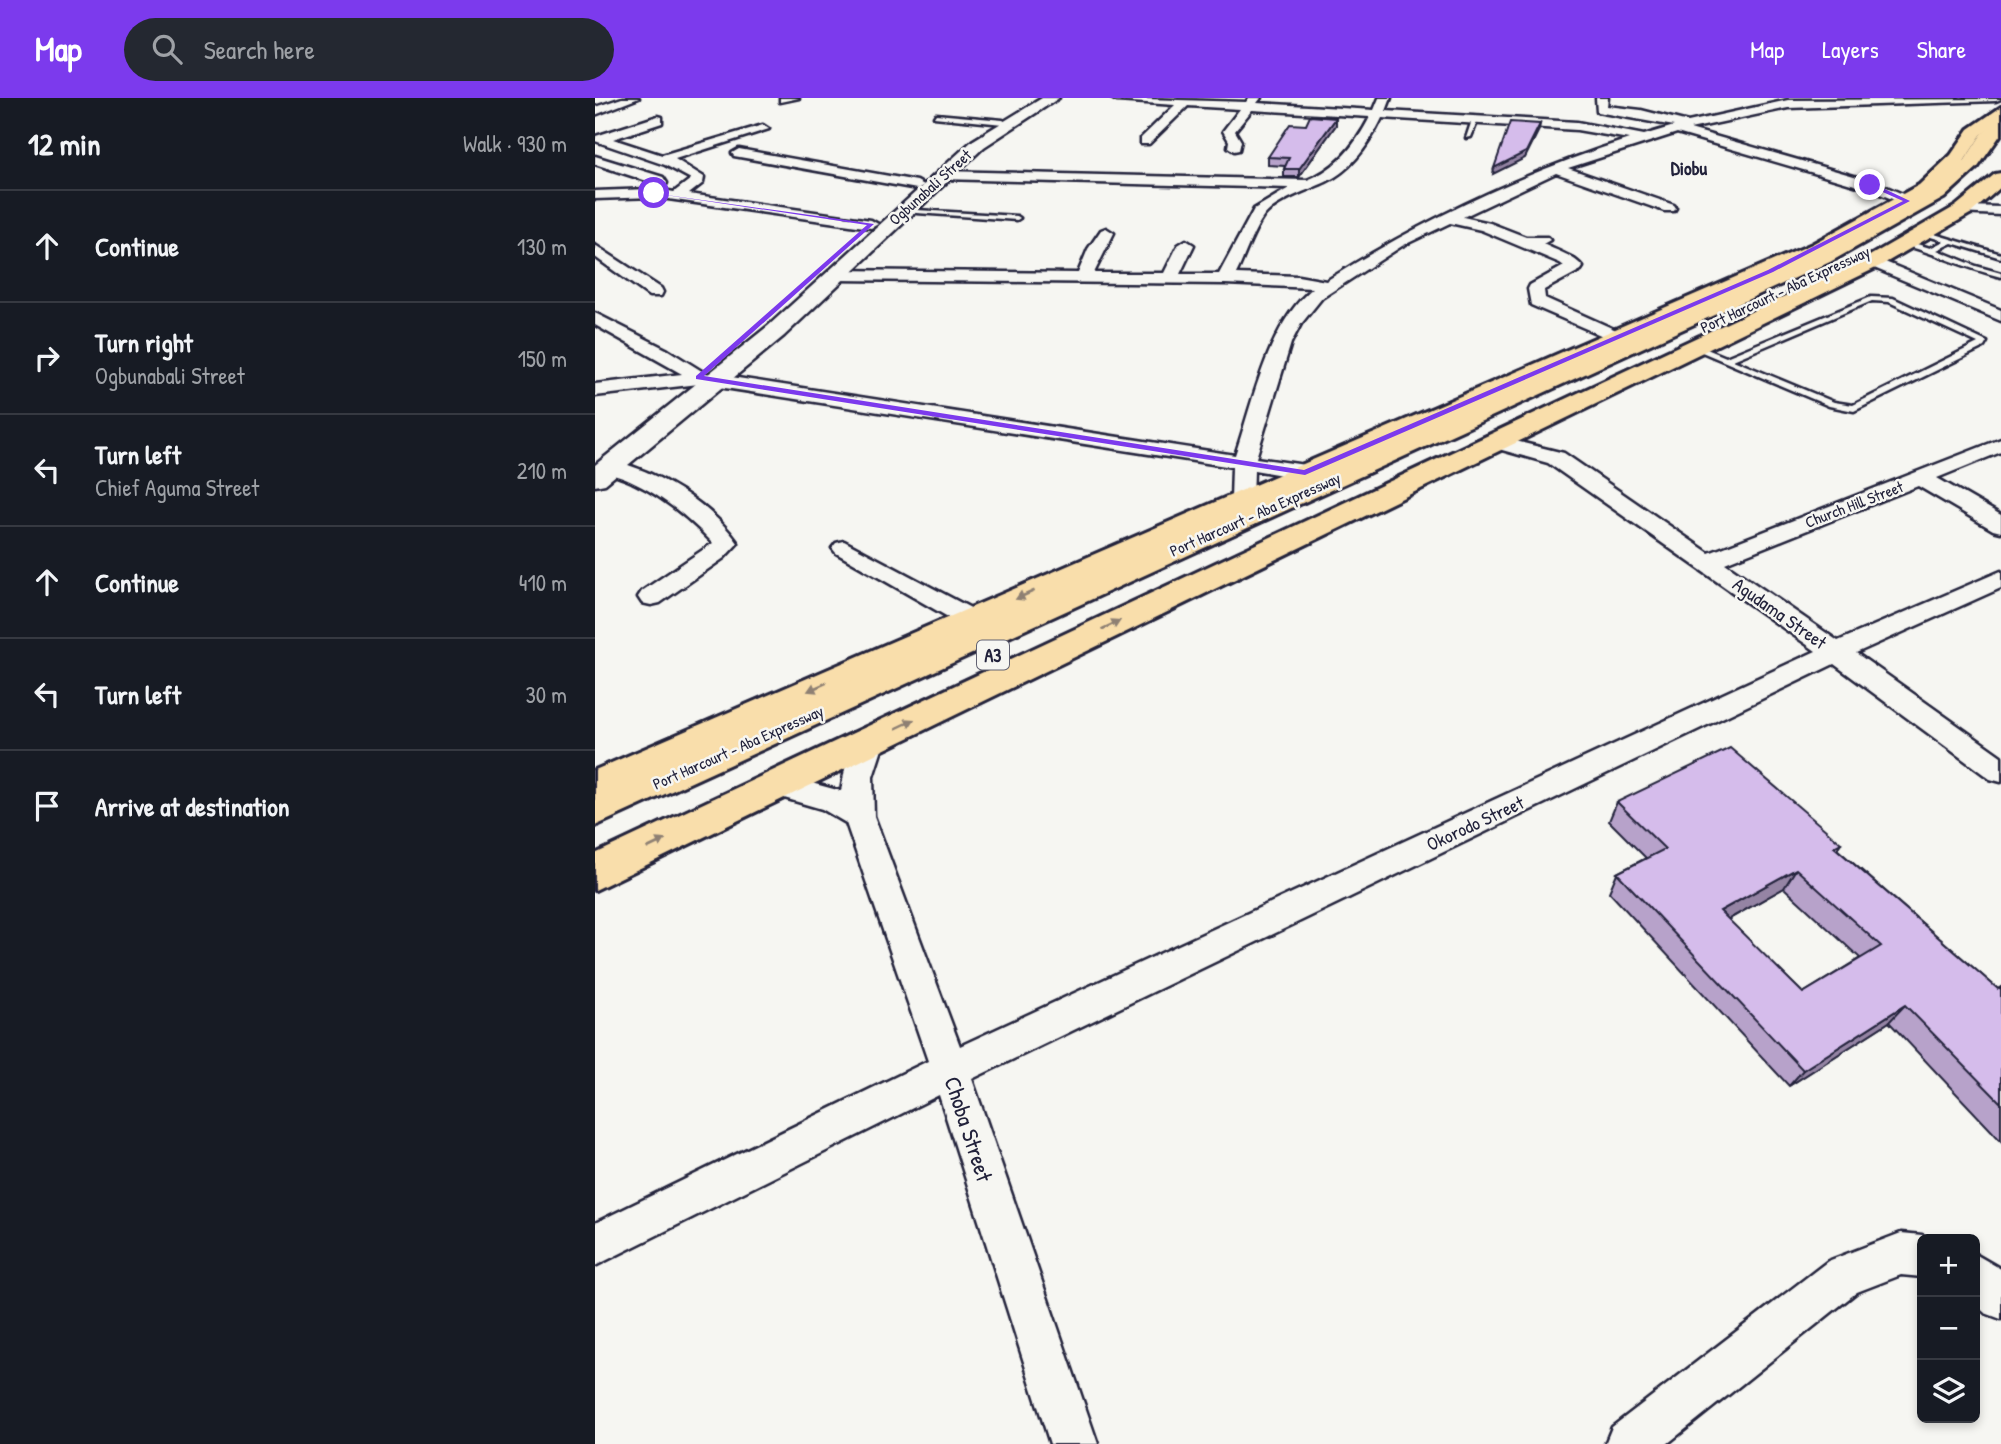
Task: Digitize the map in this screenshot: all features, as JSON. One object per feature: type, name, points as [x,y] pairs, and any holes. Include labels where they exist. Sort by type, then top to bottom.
[{"type":"main road","points":[[595,786],[1819,248],[1924,194],[1957,159],[1975,132],[2001,112]]},
{"type":"main road","name":"Port Harcourt - Aba Expressway","points":[[595,811],[1380,468],[1872,248],[1935,210],[1989,193],[1994,143],[2001,125]]},
{"type":"main road","name":"Port Harcourt - Aba Expressway","points":[[595,838],[1802,269],[1883,227],[1924,194],[1972,163],[1994,143]]},
{"type":"main road","points":[[595,873],[1873,262],[1928,242],[1989,193]]},
{"type":"street","points":[[595,111],[632,98]]},
{"type":"street","name":"Ogbunabali Street","points":[[600,469],[708,379],[871,224],[940,164],[1038,98]]},
{"type":"street","name":"Ogbunabali Street","points":[[708,379],[776,331],[902,210],[978,144],[1052,98]]},
{"type":"street","points":[[1117,98],[1183,104],[1251,102],[1475,120],[1538,119],[1646,139]]},
{"type":"street","points":[[1225,279],[1259,212],[1304,185],[1322,179],[1352,155],[1379,114],[1385,98]]},
{"type":"street","points":[[1602,98],[1601,109],[1686,123],[1870,185],[1924,194]]},
{"type":"street","points":[[1242,500],[1243,464],[1282,343],[1316,295],[1397,243],[1555,168],[1646,139],[1686,123],[1788,104],[1841,100],[1996,98]]},
{"type":"street","points":[[1983,99],[2001,102]]},
{"type":"street","points":[[1234,147],[1235,141],[1229,131],[1251,102]]},
{"type":"street","points":[[595,103],[610,106]]},
{"type":"street","points":[[1145,141],[1183,104]]},
{"type":"street","points":[[1750,113],[1772,120]]},
{"type":"street","points":[[657,120],[600,139],[663,159],[697,177],[694,185],[678,195]]},
{"type":"street","points":[[663,159],[763,129]]},
{"type":"street","points":[[739,153],[917,185]]},
{"type":"street","points":[[595,160],[658,180],[660,183],[654,193]]},
{"type":"street","points":[[1555,168],[1669,208]]},
{"type":"street","points":[[942,175],[1304,185]]},
{"type":"street","points":[[1870,185],[1924,194]]},
{"type":"street","points":[[595,195],[678,195],[871,224]]},
{"type":"street","points":[[1448,218],[1485,226],[1566,260],[1575,267],[1543,282],[1536,289],[1537,301],[1619,338]]},
{"type":"street","points":[[1084,278],[1093,258],[1093,250],[1106,233]]},
{"type":"street","points":[[1524,242],[1539,241],[1552,236]]},
{"type":"street","points":[[1169,279],[1186,245]]},
{"type":"street","points":[[595,250],[655,292]]},
{"type":"street","points":[[1873,262],[2001,316]]},
{"type":"street","points":[[836,275],[1225,279],[1298,281],[1328,286]]},
{"type":"street","points":[[595,318],[708,379]]},
{"type":"street","points":[[595,390],[708,379],[1305,472]]},
{"type":"street","points":[[1534,424],[1556,458]]},
{"type":"street","points":[[1495,442],[1556,458]]},
{"type":"street","name":"Church Hill Street","points":[[1707,562],[2001,446]]},
{"type":"street","name":"Agudama Street","points":[[1556,458],[1836,652],[2001,771]]},
{"type":"street","points":[[600,469],[633,471],[662,490],[726,543],[716,553],[651,597]]},
{"type":"street","points":[[1921,478],[2001,525]]},
{"type":"street","points":[[843,548],[971,619]]},
{"type":"street","name":"Okorodo Street","points":[[595,1245],[950,1070],[1836,652],[2001,579]]},
{"type":"street","name":"Choba Street","points":[[871,740],[858,770],[854,791],[859,816],[950,1070],[1073,1444]]},
{"type":"street","points":[[778,785],[809,791],[832,800],[859,816]]},
{"type":"street","points":[[1629,1444],[1843,1276],[1902,1254],[1917,1256]]},
{"type":"street","points":[[1980,1280],[2001,1297]]},
{"type":"lane","points":[[936,116],[1003,122]]},
{"type":"lane","points":[[1468,137],[1475,120]]},
{"type":"lane","points":[[902,210],[1017,218]]},
{"type":"lane","points":[[1928,242],[2001,256]]},
{"type":"lane","points":[[1928,242],[1973,268],[2001,275]]},
{"type":"lane","points":[[1694,347],[1832,404],[1854,408],[1983,342],[1890,300],[1871,299],[1726,360]]},
{"type":"building","points":[[1310,116],[1336,118],[1299,169],[1284,169],[1289,158],[1268,157],[1290,124],[1306,125]]},
{"type":"building","points":[[1510,122],[1540,124],[1526,152],[1494,168]]},
{"type":"building","points":[[1730,748],[1841,843],[1834,847],[1998,989],[2001,987],[2001,1103],[1905,1005],[1803,1070],[1617,873],[1665,849],[1617,802]],"holes":[[[1796,869],[1881,946],[1803,993],[1720,911]]]},
{"type":"district","name":"Diobu","points":[[1689,168]]},
{"type":"route","points":[[654,193],[871,224],[817,275],[699,377],[1048,434],[1305,472],[1771,271],[1907,201],[1870,185]]}]
